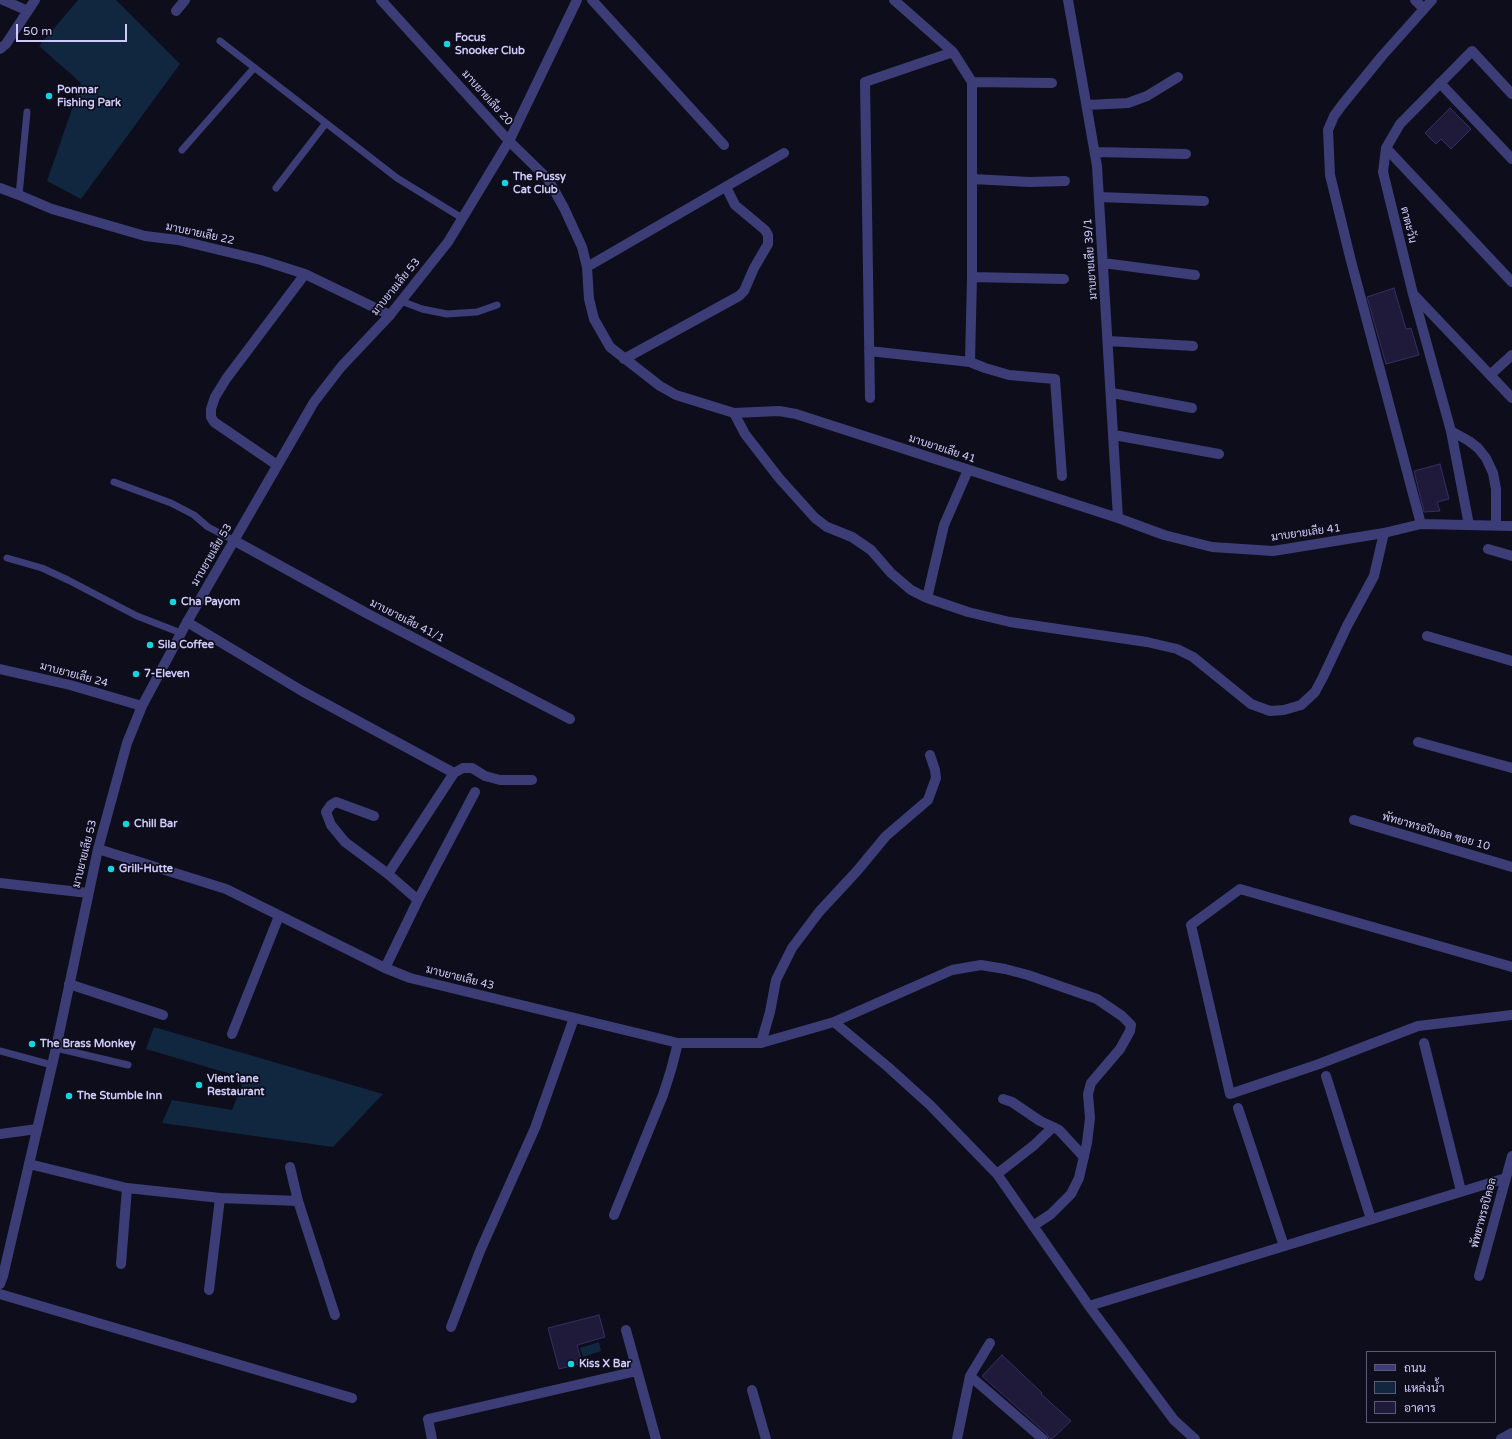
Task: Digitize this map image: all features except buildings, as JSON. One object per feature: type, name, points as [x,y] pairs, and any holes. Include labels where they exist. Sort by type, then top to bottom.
[{"type":"street","points":[[3,0],[28,11]]},
{"type":"street","points":[[0,49],[6,44],[35,0]]},
{"type":"street","points":[[176,11],[185,0]]},
{"type":"street","name":"มาบยายเลีย 20","points":[[381,0],[509,141]]},
{"type":"street","name":"มาบยายเลีย 53","points":[[2,1280],[56,1048],[98,848],[127,743],[142,706],[187,622],[314,402],[341,367],[390,316],[448,242],[509,141],[577,0]]},
{"type":"street","points":[[592,0],[724,145]]},
{"type":"street","points":[[894,0],[953,52],[972,82],[972,277],[970,362]]},
{"type":"street","name":"มาบยายเลีย 39/1","points":[[1068,0],[1097,166],[1112,393],[1118,518]]},
{"type":"street","points":[[1415,0],[1424,9]]},
{"type":"street","points":[[1421,524],[1350,261],[1330,175],[1328,130],[1334,116],[1342,105],[1382,56],[1432,0]]},
{"type":"street","name":"ตาตะวัน","points":[[1469,525],[1451,431],[1413,294],[1383,172],[1386,148],[1400,124],[1472,51],[1512,94]]},
{"type":"street","points":[[870,398],[865,82],[953,52]]},
{"type":"street","points":[[1087,105],[1128,103],[1148,96],[1178,77]]},
{"type":"street","points":[[972,82],[1052,83]]},
{"type":"street","points":[[1440,83],[1512,159]]},
{"type":"street","name":"มาบยายเลีย 41","points":[[509,141],[548,179],[575,230],[582,247],[587,267],[589,299],[594,319],[610,347],[660,386],[676,395],[734,413],[780,411],[796,414],[1118,518],[1164,535],[1212,547],[1273,551],[1384,533],[1421,524],[1512,526]]},
{"type":"street","points":[[1386,148],[1512,282]]},
{"type":"street","points":[[1095,152],[1186,154]]},
{"type":"street","points":[[587,267],[784,153]]},
{"type":"street","points":[[972,179],[1030,182],[1065,181]]},
{"type":"street","points":[[624,359],[744,292],[754,268],[768,244],[768,235],[765,230],[735,205],[726,187]]},
{"type":"street","name":"มาบยายเลีย 22","points":[[0,188],[52,209],[146,236],[178,240],[261,260],[305,274],[390,316]]},
{"type":"street","points":[[1099,197],[1204,201]]},
{"type":"street","points":[[1103,263],[1195,275]]},
{"type":"street","points":[[277,465],[214,422],[211,417],[211,409],[214,397],[305,274]]},
{"type":"street","points":[[972,277],[1064,278]]},
{"type":"street","points":[[1413,294],[1512,398]]},
{"type":"street","points":[[1108,341],[1193,346]]},
{"type":"street","points":[[869,351],[970,362],[1009,375],[1055,379],[1062,476]]},
{"type":"street","points":[[1490,375],[1512,355]]},
{"type":"street","points":[[1112,393],[1192,408]]},
{"type":"street","points":[[734,413],[745,434],[779,478],[815,518],[828,527],[852,538],[871,550],[891,573],[911,590],[927,598],[968,612],[1010,622],[1147,642],[1177,649],[1193,657],[1251,704],[1270,711],[1284,710],[1301,705],[1315,692],[1346,626],[1374,576],[1384,533]]},
{"type":"street","points":[[1451,431],[1469,440],[1486,458],[1496,489],[1496,525]]},
{"type":"street","points":[[1114,435],[1219,454]]},
{"type":"street","points":[[927,598],[944,525],[968,470]]},
{"type":"street","name":"มาบยายเลีย 41/1","points":[[235,541],[368,614],[570,719]]},
{"type":"street","points":[[1488,549],[1512,556]]},
{"type":"street","points":[[187,622],[302,691],[454,773]]},
{"type":"street","points":[[1427,636],[1512,661]]},
{"type":"street","name":"มาบยายเลีย 24","points":[[0,669],[70,685],[142,706]]},
{"type":"street","points":[[1418,742],[1512,768]]},
{"type":"street","points":[[761,1044],[770,1012],[776,980],[792,948],[819,912],[857,871],[886,836],[928,800],[936,778],[930,755]]},
{"type":"street","points":[[388,874],[454,773],[463,768],[472,768],[485,776],[500,780],[532,780]]},
{"type":"street","points":[[385,968],[418,900],[476,792]]},
{"type":"street","points":[[374,816],[336,802],[331,805],[326,812],[331,825],[345,842],[388,874],[418,900]]},
{"type":"street","name":"พัทยาทรอปิคอล ซอย 10","points":[[1354,820],[1512,867]]},
{"type":"street","name":"มาบยายเลีย 43","points":[[98,848],[226,888],[385,968],[410,978],[678,1043],[761,1044],[834,1022],[952,970],[981,965],[1028,975],[1097,999],[1122,1016],[1131,1025],[1120,1049],[1091,1083],[1088,1094],[1090,1118],[1084,1157]]},
{"type":"street","points":[[0,883],[88,893]]},
{"type":"street","points":[[1512,967],[1240,889],[1191,925],[1230,1094],[1319,1064],[1418,1026],[1512,1015]]},
{"type":"street","points":[[232,1034],[280,916]]},
{"type":"street","points":[[69,984],[163,1015]]},
{"type":"street","points":[[451,1327],[480,1251],[535,1128],[574,1018]]},
{"type":"street","points":[[834,1022],[888,1067],[930,1105],[997,1174],[1089,1306],[1174,1420],[1195,1439]]},
{"type":"street","points":[[614,1215],[672,1070],[678,1043]]},
{"type":"street","points":[[1424,1043],[1461,1191]]},
{"type":"street","points":[[1326,1076],[1371,1219]]},
{"type":"street","points":[[1003,1100],[1012,1102],[1040,1121],[1053,1126],[1084,1157],[1079,1178],[1071,1194],[1051,1214],[1033,1226]]},
{"type":"street","points":[[1238,1108],[1284,1246]]},
{"type":"street","points":[[997,1174],[1033,1146],[1053,1126]]},
{"type":"street","points":[[0,1134],[37,1129]]},
{"type":"street","name":"พัทยาทรอปิคอล","points":[[1479,1276],[1512,1158]]},
{"type":"street","points":[[29,1164],[127,1188],[220,1198],[298,1201]]},
{"type":"street","points":[[290,1167],[298,1201],[335,1315]]},
{"type":"street","points":[[1089,1306],[1506,1178]]},
{"type":"street","points":[[121,1264],[127,1188]]},
{"type":"street","points":[[209,1290],[220,1198]]},
{"type":"street","points":[[0,1294],[352,1398]]},
{"type":"street","points":[[626,1330],[656,1439]]},
{"type":"street","points":[[957,1439],[970,1376],[990,1343]]},
{"type":"street","points":[[432,1439],[428,1419],[637,1371]]},
{"type":"street","points":[[970,1376],[1043,1439]]},
{"type":"street","points":[[752,1390],[766,1439]]},
{"type":"street","points":[[1501,1439],[1512,1433]]},
{"type":"lane","points":[[220,42],[397,178],[462,218]]},
{"type":"lane","points":[[182,150],[254,68]]},
{"type":"lane","points":[[19,195],[27,112]]},
{"type":"lane","points":[[276,188],[326,123]]},
{"type":"lane","points":[[401,301],[422,309],[447,314],[477,312],[497,305]]},
{"type":"lane","points":[[114,482],[170,503],[194,514],[208,527],[235,541]]},
{"type":"lane","points":[[7,558],[42,568],[137,616],[181,633]]},
{"type":"lane","points":[[56,1048],[128,1065]]},
{"type":"lane","points":[[0,1052],[52,1065]]},
{"type":"water","points":[[78,0],[116,0],[180,64],[81,199],[47,181],[81,83],[39,46]]},
{"type":"water","points":[[154,1027],[383,1094],[333,1147],[162,1123],[172,1100],[232,1110],[242,1085],[234,1075],[146,1049]]},
{"type":"water","points":[[599,1342],[601,1351],[583,1357],[580,1348]]},
{"type":"place","name":"Focus Snooker Club","points":[[447,44]]},
{"type":"place","name":"Ponmar Fishing Park","points":[[49,96]]},
{"type":"place","name":"The Pussy Cat Club","points":[[505,183]]},
{"type":"place","name":"Cha Payom","points":[[173,602]]},
{"type":"place","name":"Sila Coffee","points":[[150,645]]},
{"type":"place","name":"7-Eleven","points":[[136,674]]},
{"type":"place","name":"Chill Bar","points":[[126,824]]},
{"type":"place","name":"Grill-Hutte","points":[[111,869]]},
{"type":"place","name":"The Brass Monkey","points":[[32,1044]]},
{"type":"place","name":"Vient´iane Restaurant","points":[[199,1085]]},
{"type":"place","name":"The Stumble Inn","points":[[69,1096]]},
{"type":"place","name":"Kiss X Bar","points":[[571,1364]]}]
